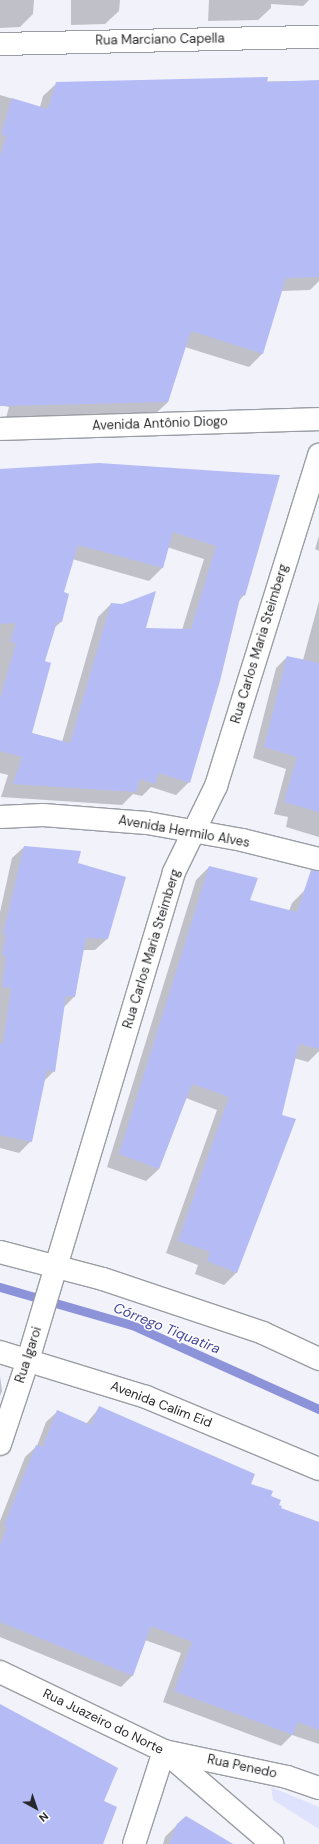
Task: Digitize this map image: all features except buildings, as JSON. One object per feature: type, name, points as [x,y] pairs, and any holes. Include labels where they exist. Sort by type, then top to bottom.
[{"type":"street","name":"Rua Marciano Capella","points":[[0,44],[319,37]]},
{"type":"street","name":"Avenida Antônio Diogo","points":[[0,429],[319,419]]},
{"type":"street","name":"Rua Carlos Maria Steimberg","points":[[53,1274],[174,872],[216,786],[319,455]]},
{"type":"street","name":"Avenida Hermilo Alves","points":[[0,817],[43,814],[103,819],[194,830],[319,859]]},
{"type":"street","points":[[0,1252],[53,1274],[263,1333],[319,1359]]},
{"type":"street","name":"Rua Igaroi","points":[[0,1444],[28,1360],[53,1274]]},
{"type":"street","name":"Avenida Calim Eid","points":[[0,1352],[146,1397],[319,1468]]},
{"type":"street","name":"Rua Juazeiro do Norte","points":[[0,1672],[164,1751],[272,1844]]},
{"type":"street","points":[[134,1844],[164,1751]]},
{"type":"street","name":"Rua Penedo","points":[[164,1751],[287,1776],[319,1788]]},
{"type":"shaded area","points":[[271,1787],[319,1807],[319,1829],[273,1800]]},
{"type":"waterway","name":"Córrego Tiquatira","points":[[0,1287],[132,1325],[319,1409]]}]
